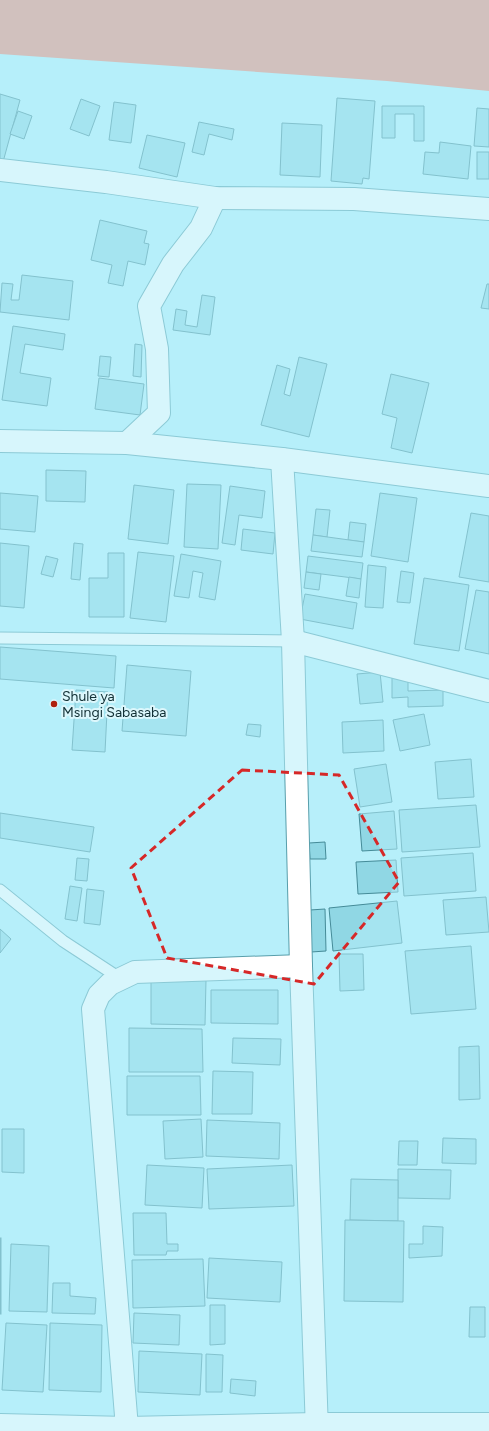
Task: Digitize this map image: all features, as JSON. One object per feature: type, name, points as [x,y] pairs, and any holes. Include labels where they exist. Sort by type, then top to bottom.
[{"type":"street","points":[[0,170],[106,182],[215,198],[354,199],[489,209]]},
{"type":"street","points":[[126,443],[159,413],[157,349],[149,306],[173,264],[201,228],[215,198]]},
{"type":"street","points":[[0,441],[126,443],[282,459],[489,486]]},
{"type":"street","points":[[282,459],[293,641],[301,966],[317,1428]]},
{"type":"street","points":[[293,641],[489,691]]},
{"type":"street","points":[[126,1428],[93,1009],[99,995],[110,984],[135,972],[301,966]]},
{"type":"street","points":[[0,1425],[126,1428],[317,1428],[489,1424]]},
{"type":"lane","points":[[0,638],[293,641]]},
{"type":"lane","points":[[0,890],[63,941],[120,979]]},
{"type":"highlighted area","points":[[242,770],[339,775],[399,882],[314,984],[167,958],[131,868]]},
{"type":"shaded area","points":[[0,0],[489,0],[489,91],[387,81],[0,54]]},
{"type":"building","points":[[0,94],[20,100],[3,162],[0,161]]},
{"type":"building","points":[[337,98],[375,101],[369,179],[363,178],[362,184],[331,181]]},
{"type":"building","points":[[81,99],[100,106],[89,136],[70,129]]},
{"type":"building","points":[[114,102],[136,105],[131,143],[109,140]]},
{"type":"building","points":[[382,106],[424,106],[424,141],[414,141],[414,114],[395,114],[395,138],[382,138]]},
{"type":"building","points":[[477,108],[489,109],[489,147],[474,146]]},
{"type":"building","points":[[18,111],[32,116],[24,139],[10,134]]},
{"type":"building","points":[[199,122],[234,129],[232,140],[209,134],[204,155],[192,152]]},
{"type":"building","points":[[282,123],[322,125],[320,177],[280,175]]},
{"type":"building","points":[[147,135],[185,143],[177,177],[139,168]]},
{"type":"building","points":[[440,142],[471,146],[468,179],[423,174],[425,152],[439,153]]},
{"type":"building","points":[[477,152],[489,152],[489,179],[477,179]]},
{"type":"building","points":[[100,220],[147,231],[144,243],[149,244],[145,265],[128,261],[123,286],[108,283],[112,265],[91,260]]},
{"type":"building","points":[[22,275],[73,281],[69,320],[0,312],[2,283],[13,284],[11,300],[19,300]]},
{"type":"building","points":[[487,284],[489,284],[489,309],[481,308]]},
{"type":"building","points":[[202,295],[215,297],[210,335],[173,330],[176,309],[187,311],[185,325],[197,327]]},
{"type":"building","points":[[13,326],[65,334],[63,350],[25,344],[20,373],[51,378],[47,406],[2,400]]},
{"type":"building","points":[[135,344],[142,345],[141,377],[133,376]]},
{"type":"building","points":[[100,356],[111,357],[109,377],[98,376]]},
{"type":"building","points":[[299,357],[327,364],[309,437],[261,425],[277,365],[290,369],[284,394],[290,396]]},
{"type":"building","points":[[391,374],[429,383],[412,453],[391,448],[397,418],[382,414]]},
{"type":"building","points":[[99,378],[144,384],[140,415],[95,409]]},
{"type":"building","points":[[46,470],[86,471],[85,502],[46,501]]},
{"type":"building","points":[[187,484],[221,485],[218,549],[184,547]]},
{"type":"building","points":[[134,485],[174,490],[168,544],[128,539]]},
{"type":"building","points":[[230,486],[265,491],[262,518],[239,515],[235,545],[222,543]]},
{"type":"building","points":[[0,493],[38,496],[35,532],[0,529]]},
{"type":"building","points":[[380,493],[417,498],[408,562],[371,556]]},
{"type":"building","points":[[316,509],[330,510],[327,537],[313,535]]},
{"type":"building","points":[[471,513],[489,516],[489,582],[459,577]]},
{"type":"building","points":[[350,522],[366,524],[364,542],[348,540]]},
{"type":"building","points":[[243,529],[275,533],[273,554],[241,550]]},
{"type":"building","points":[[313,535],[364,542],[362,557],[311,551]]},
{"type":"building","points":[[0,543],[29,546],[24,608],[0,606]]},
{"type":"building","points":[[74,543],[83,544],[80,580],[71,579]]},
{"type":"building","points":[[138,552],[174,556],[166,622],[130,618]]},
{"type":"building","points":[[108,553],[124,553],[124,617],[89,617],[89,578],[108,578]]},
{"type":"building","points":[[181,554],[221,561],[215,600],[199,597],[203,573],[193,571],[189,598],[174,596]]},
{"type":"building","points":[[46,556],[58,559],[53,577],[41,574]]},
{"type":"building","points":[[308,556],[363,563],[361,579],[306,572]]},
{"type":"building","points":[[368,565],[386,567],[383,608],[365,607]]},
{"type":"building","points":[[401,571],[414,573],[410,603],[397,602]]},
{"type":"building","points":[[306,572],[321,574],[319,590],[304,588]]},
{"type":"building","points":[[349,577],[361,579],[359,598],[346,596]]},
{"type":"building","points":[[424,578],[469,585],[459,651],[414,644]]},
{"type":"building","points":[[476,590],[489,592],[489,654],[465,649]]},
{"type":"building","points":[[305,594],[357,603],[353,629],[300,619]]},
{"type":"building","points":[[0,647],[116,656],[114,688],[0,679]]},
{"type":"building","points":[[127,665],[191,671],[186,736],[122,731]]},
{"type":"building","points":[[380,672],[383,702],[360,704],[357,674]]},
{"type":"building","points":[[392,675],[408,675],[408,691],[443,690],[443,706],[408,707],[408,697],[392,698]]},
{"type":"building","points":[[76,690],[108,692],[105,752],[72,750]]},
{"type":"building","points":[[424,714],[430,745],[400,751],[393,720]]},
{"type":"building","points":[[383,720],[384,751],[343,753],[342,722]]},
{"type":"building","points":[[248,724],[261,725],[260,737],[246,735]]},
{"type":"building","points":[[471,759],[474,797],[438,799],[435,762]]},
{"type":"building","points":[[386,764],[392,802],[360,807],[354,769]]},
{"type":"building","points":[[476,805],[480,847],[402,852],[399,810]]},
{"type":"building","points":[[394,811],[397,849],[362,851],[359,814]]},
{"type":"building","points":[[0,813],[94,827],[90,852],[0,838]]},
{"type":"building","points":[[325,842],[326,859],[310,859],[309,843]]},
{"type":"building","points":[[473,853],[476,891],[404,896],[401,858]]},
{"type":"building","points":[[77,858],[89,859],[87,881],[75,880]]},
{"type":"building","points":[[396,860],[398,892],[358,894],[356,862]]},
{"type":"building","points":[[70,886],[82,888],[77,921],[65,919]]},
{"type":"building","points":[[87,889],[104,891],[100,925],[84,923]]},
{"type":"building","points":[[486,897],[489,932],[446,935],[443,900]]},
{"type":"building","points":[[397,901],[402,943],[333,951],[329,908]]},
{"type":"building","points":[[325,909],[326,951],[311,952],[310,910]]},
{"type":"building","points":[[0,929],[11,939],[0,953]]},
{"type":"building","points":[[471,946],[476,1009],[411,1014],[405,951]]},
{"type":"building","points":[[339,954],[363,954],[364,990],[340,991]]},
{"type":"building","points":[[151,979],[206,980],[205,1025],[151,1024]]},
{"type":"building","points":[[211,990],[278,990],[278,1024],[211,1023]]},
{"type":"building","points":[[129,1028],[202,1029],[203,1072],[129,1072]]},
{"type":"building","points":[[233,1038],[281,1039],[280,1065],[232,1063]]},
{"type":"building","points":[[479,1046],[480,1099],[459,1100],[459,1047]]},
{"type":"building","points":[[213,1071],[253,1072],[252,1114],[212,1114]]},
{"type":"building","points":[[127,1076],[200,1076],[201,1115],[127,1115]]},
{"type":"building","points":[[201,1119],[203,1157],[165,1159],[163,1121]]},
{"type":"building","points":[[207,1120],[280,1123],[279,1159],[206,1156]]},
{"type":"building","points":[[2,1129],[24,1129],[24,1173],[2,1172]]},
{"type":"building","points":[[443,1138],[476,1139],[476,1164],[442,1163]]},
{"type":"building","points":[[399,1141],[418,1141],[417,1165],[398,1165]]},
{"type":"building","points":[[147,1165],[204,1168],[202,1208],[145,1205]]},
{"type":"building","points":[[292,1165],[294,1206],[209,1209],[207,1169]]},
{"type":"building","points":[[398,1169],[451,1170],[450,1199],[398,1198]]},
{"type":"building","points":[[351,1179],[398,1180],[398,1221],[350,1220]]},
{"type":"building","points":[[133,1213],[166,1213],[167,1244],[178,1244],[178,1251],[167,1251],[166,1255],[134,1255]]},
{"type":"building","points":[[345,1220],[404,1221],[403,1302],[344,1301]]},
{"type":"building","points":[[423,1226],[443,1227],[442,1256],[409,1258],[409,1244],[423,1244]]},
{"type":"building","points":[[1,1238],[1,1314],[0,1314]]},
{"type":"building","points":[[11,1244],[49,1246],[47,1312],[9,1311]]},
{"type":"building","points":[[209,1258],[282,1262],[280,1302],[207,1298]]},
{"type":"building","points":[[203,1259],[205,1306],[133,1308],[132,1260]]},
{"type":"building","points":[[53,1283],[70,1283],[70,1296],[96,1298],[95,1314],[52,1313]]},
{"type":"building","points":[[210,1305],[225,1305],[225,1344],[210,1345]]},
{"type":"building","points":[[470,1307],[485,1307],[485,1337],[469,1337]]},
{"type":"building","points":[[134,1313],[180,1315],[179,1345],[133,1343]]},
{"type":"building","points":[[6,1323],[47,1325],[43,1392],[2,1390]]},
{"type":"building","points":[[50,1323],[102,1325],[101,1392],[49,1390]]},
{"type":"building","points":[[139,1351],[202,1354],[200,1395],[138,1392]]},
{"type":"building","points":[[206,1354],[223,1355],[222,1392],[206,1392]]},
{"type":"building","points":[[231,1379],[256,1381],[255,1396],[230,1393]]},
{"type":"place","name":"Shule ya Msingi Sabasaba","points":[[54,704]]}]
